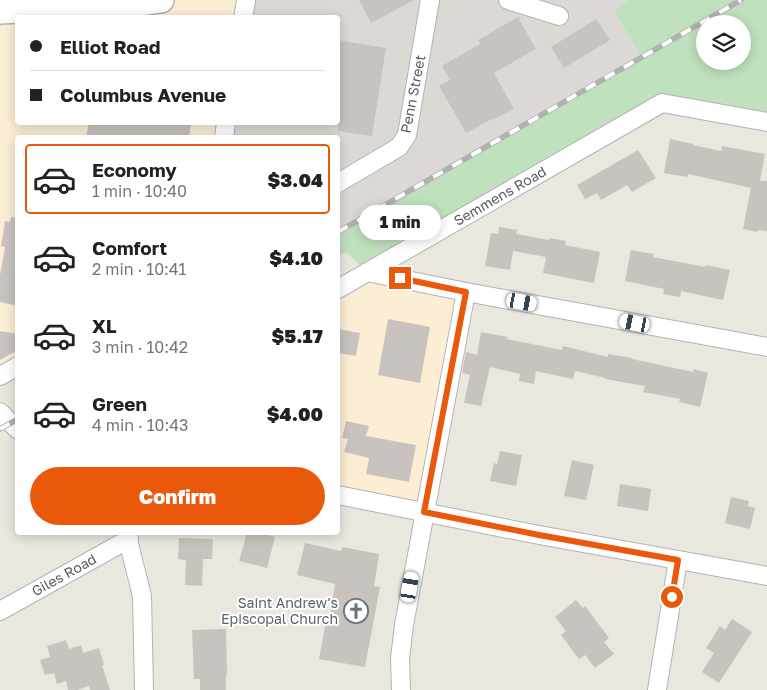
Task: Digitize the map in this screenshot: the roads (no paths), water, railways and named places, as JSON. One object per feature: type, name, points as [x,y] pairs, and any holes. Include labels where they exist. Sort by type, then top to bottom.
[{"type":"main road","points":[[21,15],[160,0]]},
{"type":"main road","points":[[1,17],[15,16]]},
{"type":"street","points":[[244,15],[246,0]]},
{"type":"street","name":"Penn Street","points":[[340,182],[399,147],[407,135],[430,0]]},
{"type":"street","points":[[508,0],[559,16]]},
{"type":"street","name":"Semmens Road","points":[[340,288],[662,103],[767,122]]},
{"type":"street","points":[[367,272],[767,348]]},
{"type":"street","points":[[401,690],[400,658],[404,625],[466,292]]},
{"type":"street","points":[[0,376],[15,368]]},
{"type":"street","points":[[0,412],[15,427]]},
{"type":"street","points":[[340,495],[539,535],[767,576]]},
{"type":"street","points":[[128,536],[142,596],[144,690]]},
{"type":"street","name":"Giles Road","points":[[0,611],[128,536]]},
{"type":"street","points":[[657,690],[678,560]]},
{"type":"railway","points":[[340,231],[741,0]]},
{"type":"railway","points":[[0,429],[15,421]]},
{"type":"place","name":"Saint Andrew's Episcopal Church","points":[[356,611]]}]
